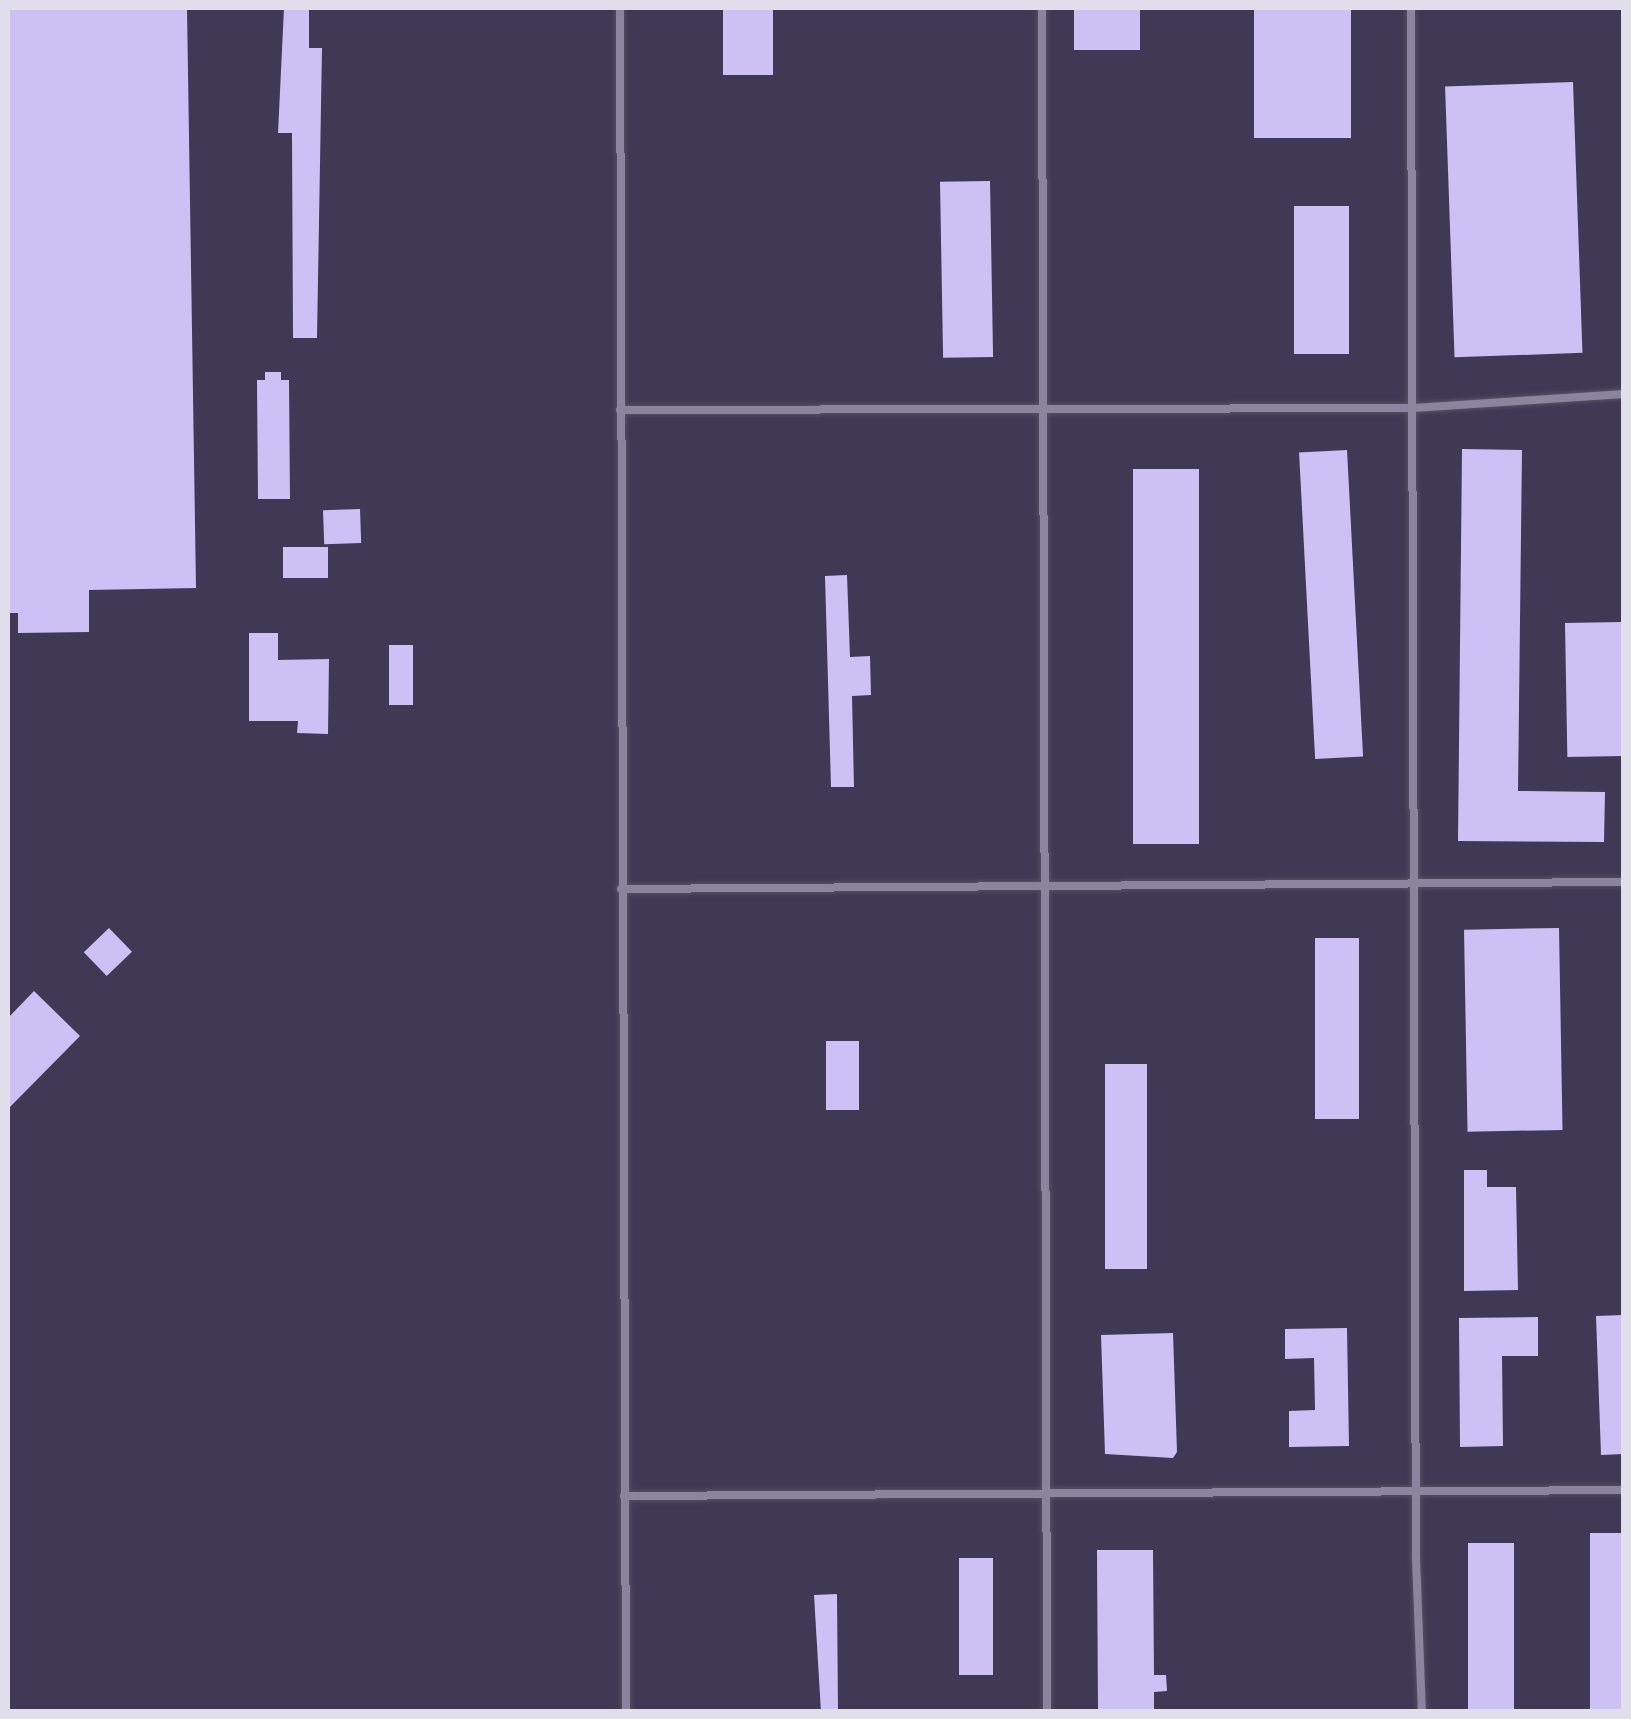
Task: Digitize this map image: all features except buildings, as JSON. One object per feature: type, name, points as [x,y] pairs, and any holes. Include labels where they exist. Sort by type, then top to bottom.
[{"type":"lane","points":[[620,8],[626,1712]]},
{"type":"lane","points":[[1042,8],[1049,886],[1046,1712]]},
{"type":"lane","points":[[1410,8],[1416,1494],[1422,1712]]},
{"type":"lane","points":[[620,410],[1414,408],[1624,394]]},
{"type":"lane","points":[[621,889],[1624,882]]},
{"type":"lane","points":[[624,1496],[1624,1490]]},
{"type":"shaded area","points":[[8,8],[1623,8],[1623,1712],[8,1712]]}]
